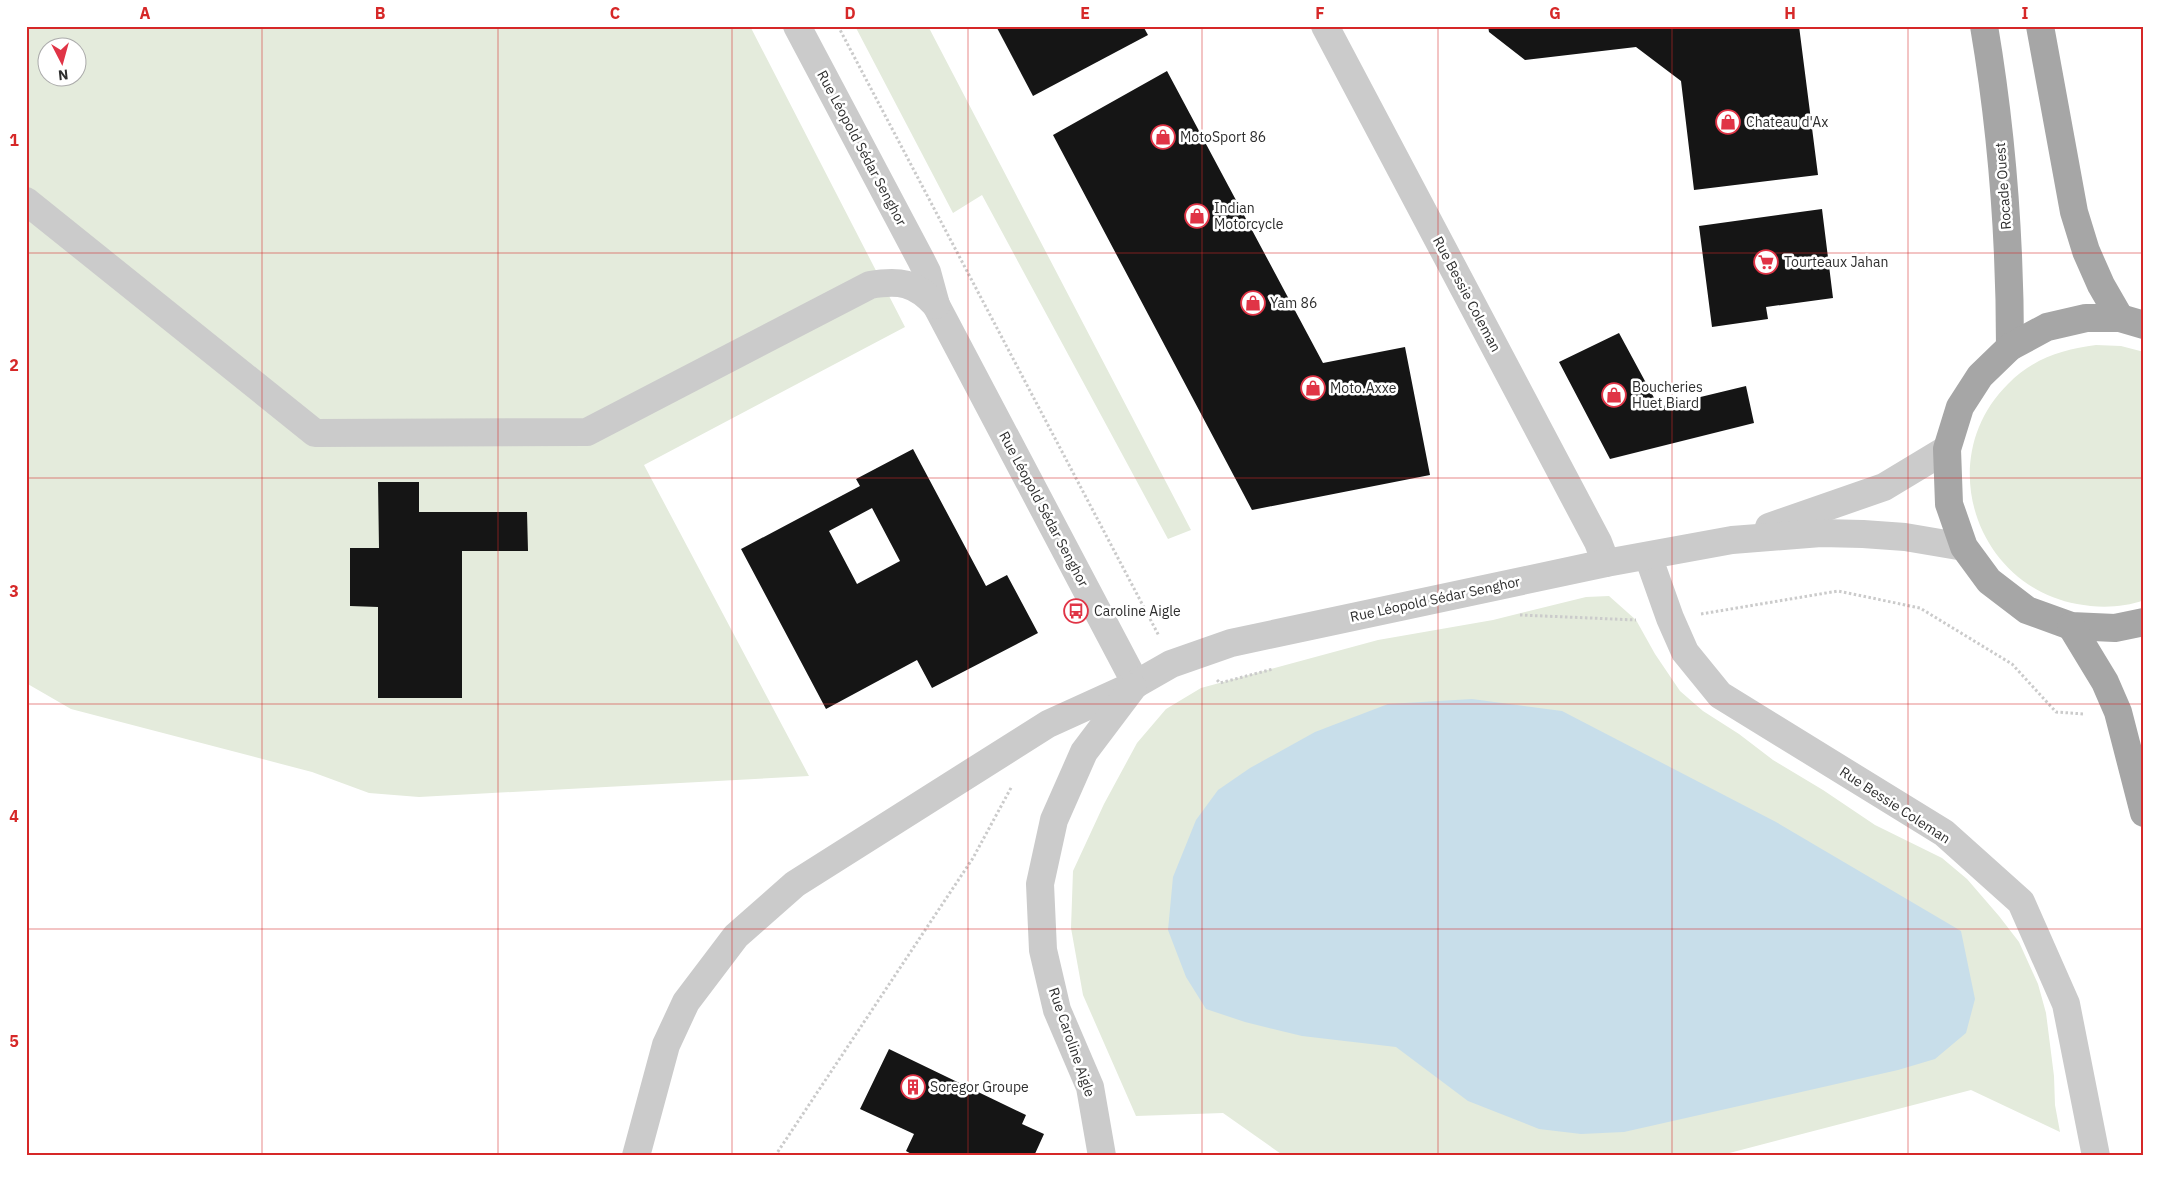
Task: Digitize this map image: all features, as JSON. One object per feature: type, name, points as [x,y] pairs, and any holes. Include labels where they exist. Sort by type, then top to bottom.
[{"type":"main road","name":"Rocade Ouest","points":[[1984,26],[1998,122],[2010,280],[2010,347]]},
{"type":"main road","points":[[2040,26],[2074,212],[2086,251],[2101,285],[2132,321]]},
{"type":"main road","points":[[2132,321],[2086,318],[2047,326],[2010,347],[1980,376],[1960,407],[1948,449],[1949,504],[1964,547],[1989,581],[2027,610],[2071,626],[2115,628],[2144,622]]},
{"type":"main road","points":[[2071,626],[2105,682],[2118,712],[2144,813]]},
{"type":"street","name":"Rue Léopold Sédar Senghor","points":[[797,26],[927,272],[936,305],[1136,684],[1183,660],[1231,643],[1606,563],[1732,540],[1821,533],[1863,534],[1905,537],[1964,547]]},
{"type":"street","name":"Rue Bessie Coleman","points":[[1326,26],[1598,542],[1606,563]]},
{"type":"street","points":[[26,201],[316,433],[588,432],[870,285],[891,281],[909,284],[925,292],[936,305]]},
{"type":"street","name":"Rue Léopold Sédar Senghor","points":[[1732,540],[1884,487],[1948,449]]},
{"type":"street","name":"Rue Bessie Coleman","points":[[1648,556],[1670,618],[1685,652],[1720,695],[1944,834],[2021,902],[2066,1004],[2096,1156]]},
{"type":"street","points":[[636,1156],[666,1046],[686,1002],[736,936],[795,884],[1006,750],[1048,724],[1136,684]]},
{"type":"street","name":"Rue Caroline Aigle","points":[[1102,1156],[1090,1087],[1057,1010],[1043,950],[1040,884],[1054,820],[1084,752],[1136,684]]},
{"type":"path","points":[[838,26],[1156,632],[1183,660],[1220,683],[1276,668]]},
{"type":"path","points":[[1693,616],[1838,591],[1920,608],[2012,664],[2056,712],[2085,714]]},
{"type":"path","points":[[1513,615],[1636,620]]},
{"type":"path","points":[[775,1156],[973,858],[1012,785]]},
{"type":"green space","points":[[26,26],[750,26],[905,327],[644,465],[809,776],[419,797],[369,793],[312,772],[71,709],[26,683]]},
{"type":"green space","points":[[855,26],[928,26],[1191,530],[1168,539],[982,195],[953,213]]},
{"type":"green space","points":[[2096,345],[2121,346],[2144,352],[2144,600],[2128,605],[2093,606],[2077,604],[2042,592],[2013,572],[1991,546],[1976,515],[1970,481],[1973,447],[1985,414],[2008,384],[2027,368],[2049,357],[2072,349]]},
{"type":"green space","points":[[1609,596],[1636,620],[1655,654],[1680,691],[1703,711],[1739,734],[1773,760],[1823,790],[1875,825],[1942,858],[1967,879],[1999,916],[2019,942],[2038,984],[2046,1013],[2054,1076],[2055,1105],[2060,1132],[1971,1090],[1718,1156],[1284,1156],[1223,1113],[1136,1116],[1083,995],[1071,928],[1073,871],[1104,804],[1137,743],[1166,709],[1201,688],[1378,640],[1493,620],[1586,597]]},
{"type":"water","points":[[1472,699],[1562,711],[1776,822],[1961,931],[1975,999],[1966,1033],[1935,1059],[1898,1070],[1624,1132],[1581,1134],[1539,1129],[1468,1101],[1396,1047],[1302,1036],[1245,1022],[1206,1009],[1186,977],[1168,930],[1173,877],[1196,820],[1218,790],[1250,768],[1315,732],[1388,704]]},
{"type":"building","points":[[996,26],[1143,26],[1148,35],[1033,96]]},
{"type":"building","points":[[1488,26],[1799,26],[1818,175],[1694,190],[1681,81],[1636,47],[1525,60],[1489,32]]},
{"type":"building","points":[[1167,71],[1323,363],[1405,347],[1430,475],[1252,510],[1053,135]]},
{"type":"building","name":"Tourteaux Jahan","points":[[1822,209],[1833,298],[1766,307],[1768,319],[1712,327],[1699,226]]},
{"type":"building","name":"Boucheries Huet Biard","points":[[1619,333],[1659,407],[1746,386],[1754,423],[1610,459],[1559,362]]},
{"type":"building","points":[[913,449],[986,586],[1007,575],[1038,633],[932,688],[917,660],[826,709],[741,549],[860,486],[856,479]],"holes":[[[872,508],[900,561],[857,584],[829,531]]]},
{"type":"building","points":[[378,482],[419,482],[419,512],[527,512],[528,551],[462,551],[462,698],[378,698],[378,607],[350,606],[350,548],[379,548]]},
{"type":"building","name":"Soregor Groupe","points":[[889,1049],[1026,1115],[1022,1124],[1044,1134],[1034,1156],[915,1156],[906,1151],[914,1134],[860,1109]]},
{"type":"place","name":"Chateau d'Ax","points":[[1728,122]]},
{"type":"place","name":"MotoSport 86","points":[[1163,137]]},
{"type":"place","name":"Indian Motorcycle","points":[[1197,216]]},
{"type":"place","name":"Tourteaux Jahan","points":[[1766,262]]},
{"type":"place","name":"Yam 86","points":[[1253,303]]},
{"type":"place","name":"Moto.Axxe","points":[[1313,388]]},
{"type":"place","name":"Boucheries Huet Biard","points":[[1614,395]]},
{"type":"place","name":"Caroline Aigle","points":[[1076,611]]},
{"type":"place","name":"Soregor Groupe","points":[[913,1087]]}]
